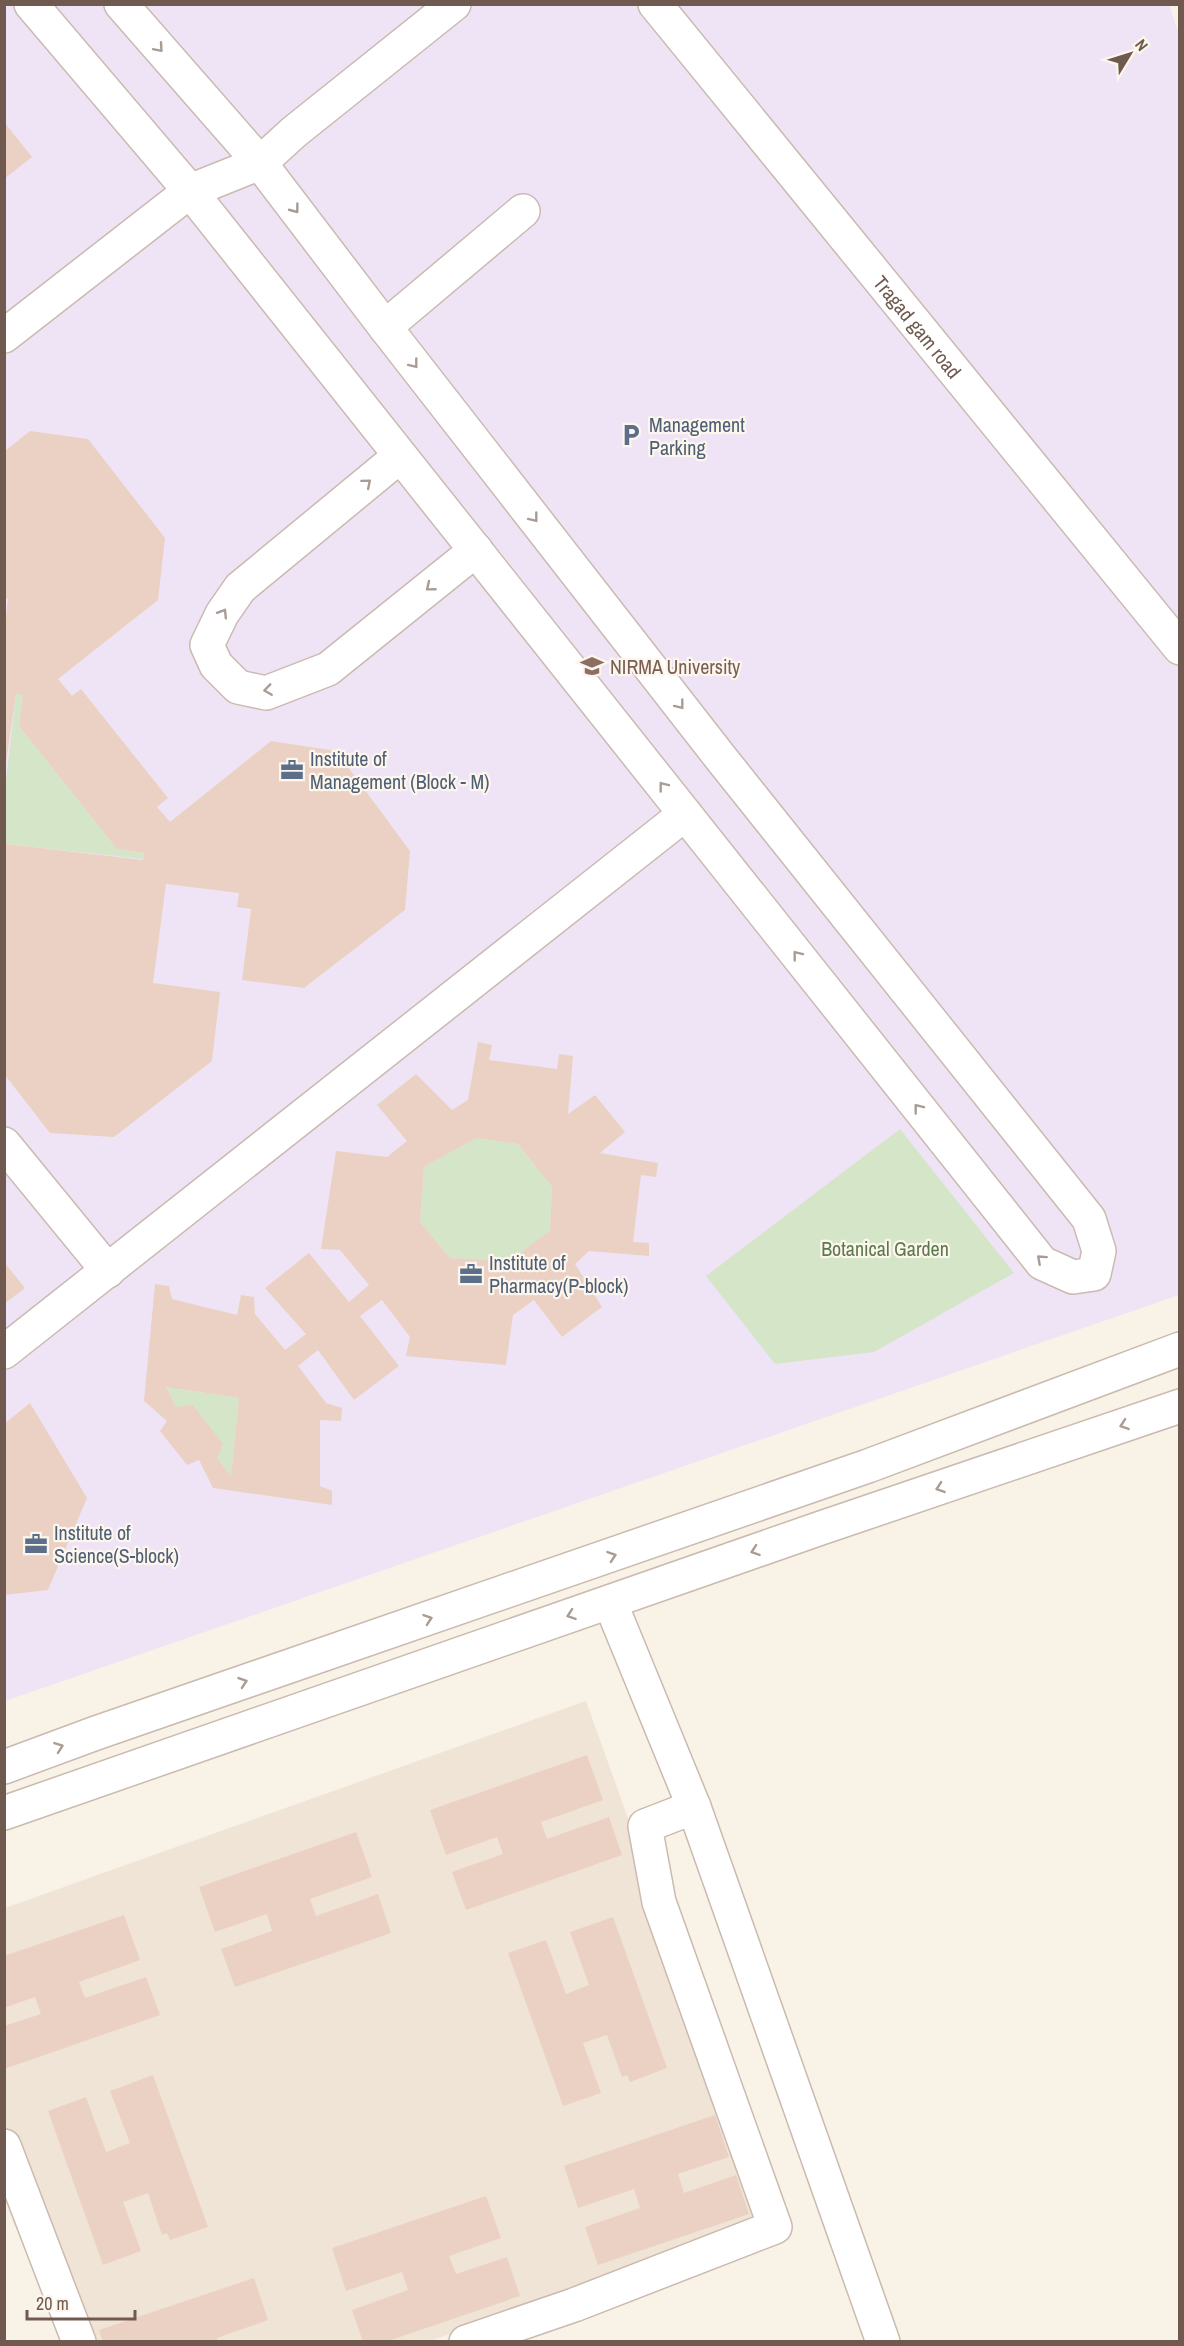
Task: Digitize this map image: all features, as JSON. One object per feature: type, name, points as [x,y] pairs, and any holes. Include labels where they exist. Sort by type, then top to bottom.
[{"type":"street","points":[[31,4],[190,191],[1042,1263],[1073,1277],[1094,1274],[1099,1251],[1089,1219],[713,748],[384,327],[260,163],[121,4]]},
{"type":"street","points":[[4,336],[190,191],[260,163],[294,132],[454,4]]},
{"type":"street","name":"Tragad gam road","points":[[655,4],[1179,648]]},
{"type":"street","points":[[384,327],[523,211]]},
{"type":"street","points":[[400,456],[240,588],[222,614],[207,645],[216,665],[238,687],[266,693],[328,669],[476,550]]},
{"type":"street","points":[[4,1352],[685,814]]},
{"type":"street","points":[[4,1144],[108,1271]]},
{"type":"street","points":[[4,1767],[96,1733],[857,1470],[1179,1349]]},
{"type":"street","points":[[4,1814],[1179,1406]]},
{"type":"street","points":[[610,1602],[694,1806],[883,2342]]},
{"type":"street","points":[[466,2342],[574,2305],[775,2228],[659,1902],[645,1826],[694,1806]]},
{"type":"street","points":[[4,2146],[79,2342]]},
{"type":"shaded area","name":"NIRMA University","points":[[4,5],[1169,5],[1180,37],[1179,1295],[5,1701]]},
{"type":"shaded area","points":[[586,1701],[772,2220],[430,2341],[63,2341],[5,2179],[5,1908]]},
{"type":"green space","points":[[16,694],[23,695],[19,726],[117,849],[144,853],[143,859],[6,844],[5,789]]},
{"type":"green space","name":"Botanical Garden","points":[[900,1129],[1014,1273],[874,1352],[775,1364],[706,1276]]},
{"type":"green space","points":[[476,1138],[518,1144],[552,1187],[550,1231],[509,1261],[450,1258],[420,1222],[424,1167]]},
{"type":"green space","points":[[166,1387],[239,1398],[231,1476],[217,1458],[222,1444],[176,1407]]},
{"type":"building","points":[[4,122],[32,157],[4,179]]},
{"type":"building","name":"Institute of Management (Block - M)","points":[[30,431],[88,439],[165,538],[158,600],[58,679],[72,696],[81,689],[168,798],[157,807],[170,822],[271,741],[336,751],[410,851],[405,910],[304,988],[242,980],[251,909],[237,907],[239,893],[166,884],[153,983],[220,992],[212,1061],[114,1137],[50,1133],[4,1074],[4,841],[6,844],[143,860],[144,853],[117,849],[19,726],[23,695],[16,694],[4,777],[4,636],[8,599],[5,598],[5,451]]},
{"type":"building","name":"Institute of Pharmacy(P-block)","points":[[478,1042],[492,1045],[489,1060],[557,1069],[559,1054],[573,1056],[568,1114],[595,1095],[625,1132],[600,1153],[658,1163],[656,1177],[641,1175],[633,1242],[649,1243],[649,1256],[589,1251],[575,1264],[602,1307],[562,1337],[534,1300],[513,1315],[506,1365],[406,1356],[410,1337],[382,1300],[360,1316],[399,1366],[354,1400],[318,1350],[298,1366],[326,1403],[342,1408],[341,1421],[320,1420],[320,1486],[332,1491],[332,1505],[213,1488],[199,1460],[187,1465],[160,1431],[167,1421],[144,1401],[155,1284],[169,1286],[172,1299],[237,1315],[241,1295],[254,1297],[255,1314],[285,1350],[306,1334],[265,1288],[309,1253],[349,1302],[369,1285],[340,1250],[321,1249],[336,1151],[387,1157],[407,1141],[377,1105],[416,1074],[452,1110],[468,1100]],"holes":[[[476,1138],[518,1144],[552,1187],[550,1231],[509,1261],[450,1258],[420,1222],[424,1167]],[[166,1387],[239,1398],[231,1476],[217,1458],[223,1444],[193,1405],[176,1407]]]},
{"type":"building","points":[[4,1262],[25,1288],[4,1304]]},
{"type":"building","name":"Institute of Science(S-block)","points":[[30,1403],[87,1498],[48,1590],[4,1595],[4,1424]]},
{"type":"building","points":[[587,1755],[603,1800],[541,1822],[547,1839],[609,1817],[622,1855],[466,1910],[452,1872],[503,1854],[497,1837],[446,1855],[430,1810]]},
{"type":"building","points":[[356,1832],[372,1877],[310,1899],[316,1916],[378,1894],[391,1933],[235,1987],[221,1949],[272,1931],[267,1914],[215,1932],[199,1887]]},
{"type":"building","points":[[124,1915],[140,1960],[79,1982],[85,1998],[146,1977],[160,2015],[4,2069],[4,2026],[41,2014],[35,1997],[4,2008],[4,1956]]},
{"type":"building","points":[[613,1917],[667,2068],[630,2082],[627,2075],[622,2077],[607,2035],[583,2043],[601,2093],[563,2106],[508,1953],[546,1940],[566,1994],[589,1985],[570,1932]]},
{"type":"building","points":[[153,2075],[208,2227],[170,2240],[167,2233],[162,2235],[148,2193],[123,2202],[141,2251],[103,2265],[48,2111],[86,2097],[106,2152],[130,2143],[110,2091]]},
{"type":"building","points":[[715,2115],[729,2157],[678,2174],[684,2193],[736,2175],[749,2214],[598,2265],[585,2227],[640,2208],[634,2189],[578,2208],[564,2166]]},
{"type":"building","points":[[486,2196],[501,2238],[449,2256],[456,2274],[507,2257],[520,2296],[385,2342],[363,2342],[352,2310],[408,2290],[402,2272],[346,2291],[332,2248]]},
{"type":"building","points":[[254,2278],[268,2320],[217,2338],[218,2342],[103,2342],[99,2330]]},
{"type":"place","name":"Management Parking","points":[[631,435]]},
{"type":"place","name":"NIRMA University","points":[[592,666]]},
{"type":"place","name":"Institute of Management (Block - M)","points":[[292,770]]},
{"type":"place","name":"Institute of Pharmacy(P-block)","points":[[471,1274]]},
{"type":"place","name":"Institute of Science(S-block)","points":[[36,1544]]}]
